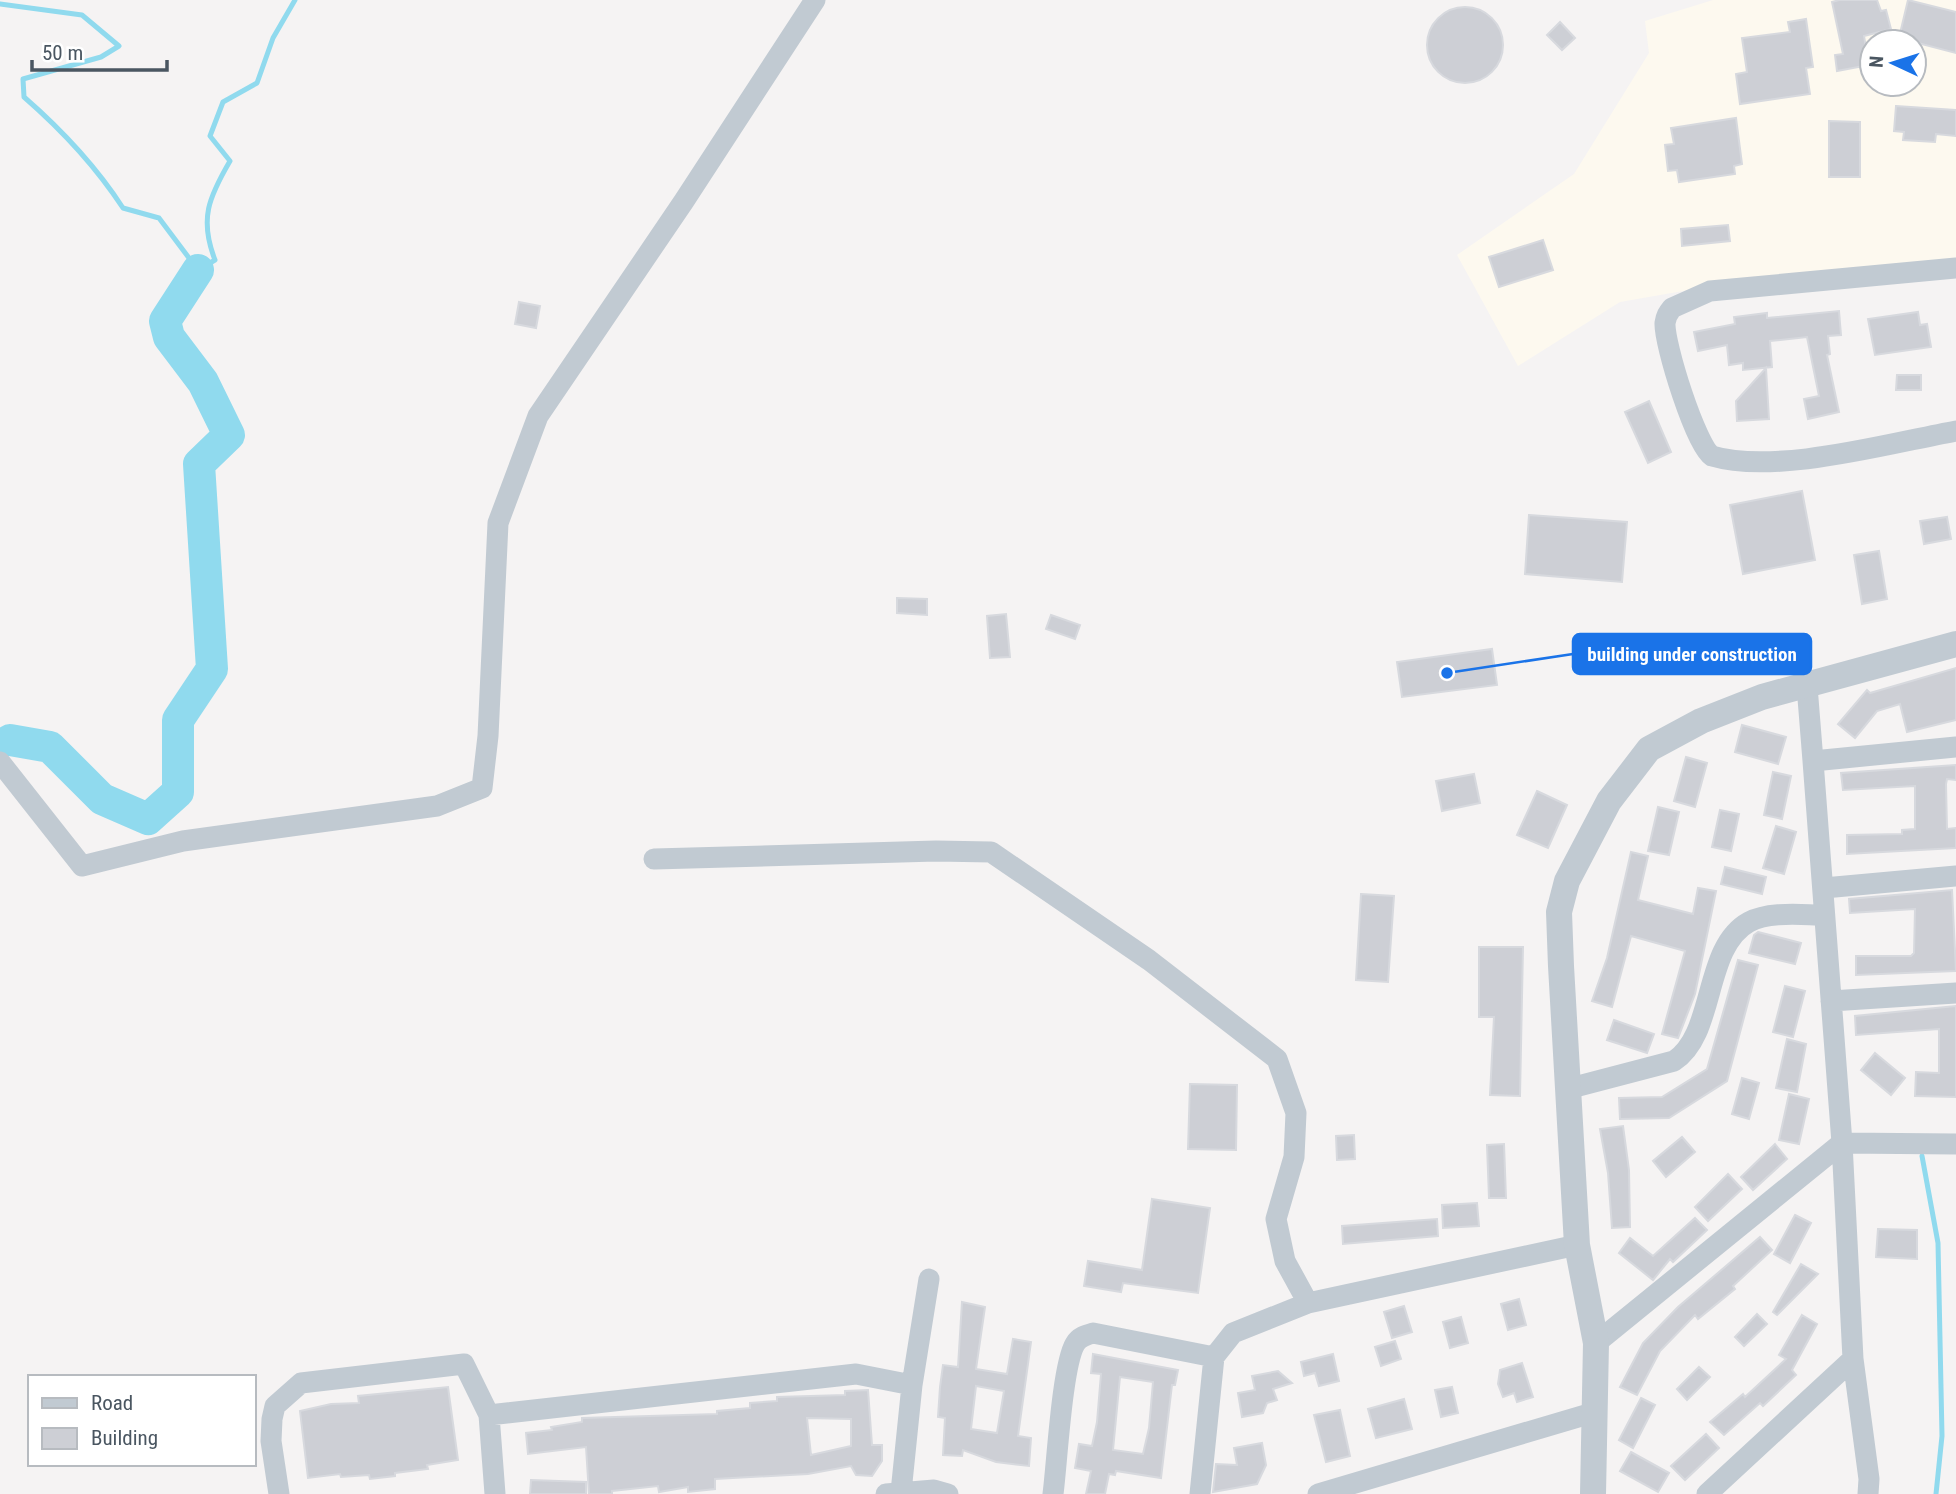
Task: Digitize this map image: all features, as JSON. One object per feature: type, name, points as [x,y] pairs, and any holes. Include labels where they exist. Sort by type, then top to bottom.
[{"type":"street","points":[[0,762],[82,866],[183,841],[437,806],[482,788],[488,736],[498,523],[538,416],[684,201],[815,0]]},
{"type":"street","points":[[1956,268],[1710,291],[1672,308],[1665,325],[1691,423],[1702,446],[1712,456],[1766,461],[1816,456],[1956,431]]},
{"type":"street","points":[[1593,1494],[1592,1413],[1596,1343],[1577,1245],[1567,1089],[1559,912],[1567,881],[1609,801],[1650,749],[1700,721],[1762,697],[1956,644]]},
{"type":"street","points":[[1807,686],[1842,1143],[1853,1359],[1869,1479],[1868,1494]]},
{"type":"street","points":[[1813,761],[1956,747]]},
{"type":"street","points":[[654,859],[936,851],[991,852],[1149,960],[1277,1059],[1296,1113],[1294,1157],[1276,1219],[1285,1261],[1308,1303]]},
{"type":"street","points":[[1824,888],[1956,876]]},
{"type":"street","points":[[1567,1089],[1674,1060],[1686,1053],[1695,1041],[1715,970],[1735,936],[1749,922],[1777,916],[1824,915]]},
{"type":"street","points":[[1831,1001],[1956,993]]},
{"type":"street","points":[[1596,1343],[1842,1143],[1956,1144]]},
{"type":"street","points":[[1200,1494],[1214,1357],[1233,1333],[1308,1303],[1577,1245]]},
{"type":"street","points":[[929,1279],[893,1493],[934,1490],[948,1494]]},
{"type":"street","points":[[1054,1494],[1069,1366],[1074,1345],[1082,1337],[1093,1333],[1214,1357]]},
{"type":"street","points":[[1707,1494],[1853,1359]]},
{"type":"street","points":[[279,1494],[271,1441],[272,1419],[280,1400],[301,1383],[464,1364],[489,1415],[495,1494]]},
{"type":"street","points":[[489,1415],[856,1374],[912,1385]]},
{"type":"street","points":[[1318,1494],[1592,1413]]},
{"type":"shaded area","points":[[1713,0],[1956,0],[1956,265],[1729,283],[1620,302],[1518,366],[1457,255],[1574,174],[1649,53],[1645,21]]},
{"type":"building","points":[[1877,0],[1881,11],[1886,10],[1891,28],[1858,28],[1858,67],[1837,71],[1835,55],[1843,54],[1832,2]]},
{"type":"building","points":[[1908,0],[1956,12],[1956,53],[1928,46],[1928,28],[1901,28]]},
{"type":"building","points":[[1465,7],[1479,10],[1492,18],[1500,31],[1503,45],[1500,59],[1492,72],[1479,80],[1465,83],[1451,80],[1438,72],[1430,59],[1427,45],[1430,31],[1438,18],[1451,10]]},
{"type":"building","points":[[1806,19],[1813,67],[1806,68],[1810,94],[1740,104],[1736,74],[1747,72],[1742,38],[1790,32],[1788,22]]},
{"type":"building","points":[[1560,22],[1575,38],[1562,50],[1547,35]]},
{"type":"building","points":[[1896,106],[1956,110],[1956,136],[1936,134],[1935,142],[1903,140],[1904,132],[1894,131]]},
{"type":"building","points":[[1736,118],[1742,164],[1734,166],[1735,174],[1679,182],[1677,170],[1668,171],[1665,145],[1674,144],[1671,128]]},
{"type":"building","points":[[1829,121],[1860,122],[1860,177],[1829,177]]},
{"type":"building","points":[[1728,225],[1730,241],[1682,246],[1681,229]]},
{"type":"building","points":[[1543,240],[1553,270],[1499,287],[1489,257]]},
{"type":"building","points":[[519,302],[540,306],[536,328],[515,324]]},
{"type":"building","points":[[1839,311],[1841,335],[1828,336],[1830,354],[1827,355],[1839,412],[1808,419],[1804,399],[1819,396],[1807,337],[1770,341],[1772,367],[1743,370],[1743,363],[1729,365],[1727,345],[1698,351],[1694,332],[1735,324],[1734,317],[1767,313],[1767,318]]},
{"type":"building","points":[[1918,312],[1920,325],[1927,324],[1931,347],[1875,355],[1868,319]]},
{"type":"building","points":[[1766,368],[1769,419],[1737,421],[1736,401]]},
{"type":"building","points":[[1897,375],[1921,375],[1921,390],[1896,390]]},
{"type":"building","points":[[1649,401],[1671,452],[1648,463],[1625,412]]},
{"type":"building","points":[[1802,491],[1815,560],[1743,574],[1730,505]]},
{"type":"building","points":[[1529,515],[1627,522],[1622,582],[1525,574]]},
{"type":"building","points":[[1947,517],[1951,539],[1924,544],[1920,521]]},
{"type":"building","points":[[1879,551],[1887,599],[1862,604],[1854,555]]},
{"type":"building","points":[[897,598],[927,599],[927,615],[897,613]]},
{"type":"building","points":[[1006,614],[1010,657],[990,658],[987,616]]},
{"type":"building","points":[[1051,615],[1080,625],[1075,639],[1046,629]]},
{"type":"building","points":[[1492,649],[1497,685],[1402,697],[1397,662]]},
{"type":"building","points":[[1956,668],[1956,720],[1907,732],[1900,704],[1877,711],[1855,738],[1838,724],[1867,690],[1870,693]]},
{"type":"building","points":[[1742,725],[1786,737],[1778,764],[1735,752]]},
{"type":"building","points":[[1686,757],[1707,763],[1695,807],[1674,801]]},
{"type":"building","points":[[1956,765],[1956,780],[1947,779],[1946,784],[1947,829],[1956,828],[1956,848],[1847,854],[1847,835],[1902,834],[1902,830],[1915,829],[1915,786],[1843,790],[1841,773]]},
{"type":"building","points":[[1773,772],[1791,776],[1782,819],[1764,815]]},
{"type":"building","points":[[1474,774],[1480,803],[1442,811],[1436,781]]},
{"type":"building","points":[[1537,791],[1567,805],[1548,848],[1517,835]]},
{"type":"building","points":[[1658,807],[1679,812],[1669,855],[1648,851]]},
{"type":"building","points":[[1720,810],[1739,814],[1731,851],[1712,847]]},
{"type":"building","points":[[1776,826],[1796,832],[1784,874],[1763,868]]},
{"type":"building","points":[[1631,852],[1648,856],[1638,900],[1693,914],[1698,888],[1716,891],[1695,994],[1678,1038],[1662,1034],[1685,951],[1631,936],[1612,1007],[1592,1001],[1607,958]]},
{"type":"building","points":[[1725,867],[1766,877],[1762,894],[1721,884]]},
{"type":"building","points":[[1952,890],[1956,971],[1856,975],[1856,956],[1911,956],[1914,953],[1915,909],[1850,913],[1849,899]]},
{"type":"building","points":[[1361,894],[1394,896],[1388,982],[1356,980]]},
{"type":"building","points":[[1758,932],[1801,943],[1795,964],[1749,953],[1754,935]]},
{"type":"building","points":[[1479,947],[1523,947],[1520,1096],[1490,1095],[1494,1017],[1479,1017]]},
{"type":"building","points":[[1738,960],[1758,965],[1727,1081],[1669,1118],[1620,1119],[1619,1098],[1662,1097],[1707,1069]]},
{"type":"building","points":[[1785,986],[1805,991],[1793,1037],[1773,1032]]},
{"type":"building","points":[[1956,1006],[1956,1097],[1915,1096],[1916,1072],[1939,1073],[1939,1029],[1856,1035],[1855,1016]]},
{"type":"building","points":[[1614,1020],[1654,1034],[1647,1053],[1607,1040]]},
{"type":"building","points":[[1787,1039],[1806,1044],[1797,1092],[1776,1088]]},
{"type":"building","points":[[1875,1053],[1905,1078],[1891,1095],[1861,1070]]},
{"type":"building","points":[[1742,1078],[1759,1083],[1749,1119],[1732,1114]]},
{"type":"building","points":[[1190,1084],[1237,1085],[1236,1150],[1188,1149]]},
{"type":"building","points":[[1789,1094],[1809,1099],[1799,1144],[1779,1140]]},
{"type":"building","points":[[1623,1126],[1629,1170],[1630,1227],[1612,1228],[1608,1173],[1600,1129]]},
{"type":"building","points":[[1354,1135],[1355,1159],[1337,1160],[1336,1136]]},
{"type":"building","points":[[1682,1137],[1695,1152],[1666,1177],[1653,1161]]},
{"type":"building","points":[[1504,1144],[1506,1198],[1489,1198],[1487,1145]]},
{"type":"building","points":[[1775,1144],[1787,1159],[1753,1190],[1741,1177]]},
{"type":"building","points":[[1728,1174],[1742,1189],[1708,1221],[1695,1207]]},
{"type":"building","points":[[1152,1199],[1210,1208],[1198,1293],[1123,1283],[1121,1292],[1084,1286],[1088,1261],[1142,1270]]},
{"type":"building","points":[[1477,1203],[1479,1226],[1443,1228],[1442,1205]]},
{"type":"building","points":[[1795,1215],[1811,1223],[1790,1263],[1774,1254]]},
{"type":"building","points":[[1695,1218],[1707,1230],[1673,1262],[1670,1259],[1653,1280],[1619,1253],[1630,1238],[1653,1256]]},
{"type":"building","points":[[1437,1219],[1438,1236],[1343,1244],[1342,1226]]},
{"type":"building","points":[[1878,1229],[1917,1230],[1917,1259],[1876,1257]]},
{"type":"building","points":[[1760,1237],[1772,1250],[1733,1286],[1735,1289],[1698,1319],[1695,1315],[1660,1351],[1637,1395],[1620,1387],[1643,1343],[1678,1307]]},
{"type":"building","points":[[1801,1264],[1818,1274],[1777,1315],[1773,1312]]},
{"type":"building","points":[[1519,1299],[1526,1325],[1508,1330],[1501,1304]]},
{"type":"building","points":[[962,1302],[985,1307],[976,1369],[1007,1374],[1013,1339],[1031,1342],[1018,1436],[1031,1438],[1029,1466],[996,1462],[963,1450],[962,1456],[943,1455],[945,1418],[938,1417],[943,1365],[958,1367]],"holes":[[[976,1386],[1004,1391],[997,1433],[971,1429]]]},
{"type":"building","points":[[1404,1306],[1412,1332],[1392,1338],[1384,1312]]},
{"type":"building","points":[[1757,1314],[1767,1324],[1744,1346],[1735,1337]]},
{"type":"building","points":[[1802,1315],[1817,1324],[1792,1370],[1796,1375],[1763,1406],[1760,1403],[1724,1435],[1710,1422],[1743,1394],[1745,1397],[1786,1359],[1779,1355]]},
{"type":"building","points":[[1461,1317],[1468,1343],[1450,1348],[1443,1322]]},
{"type":"building","points":[[1395,1341],[1401,1359],[1381,1366],[1375,1347]]},
{"type":"building","points":[[1093,1354],[1178,1370],[1175,1385],[1172,1385],[1161,1478],[1116,1471],[1115,1475],[1109,1474],[1105,1494],[1086,1494],[1091,1471],[1075,1468],[1079,1444],[1092,1446],[1097,1422],[1101,1374],[1091,1373]],"holes":[[[1120,1377],[1153,1382],[1149,1428],[1143,1454],[1113,1450]]]},
{"type":"building","points":[[1333,1354],[1339,1381],[1319,1386],[1315,1373],[1304,1376],[1301,1362]]},
{"type":"building","points":[[1522,1363],[1533,1397],[1517,1402],[1514,1393],[1503,1397],[1498,1384],[1500,1370]]},
{"type":"building","points":[[1699,1367],[1710,1377],[1687,1400],[1677,1389]]},
{"type":"building","points":[[1278,1371],[1292,1383],[1273,1389],[1277,1400],[1267,1403],[1263,1413],[1242,1417],[1238,1393],[1255,1390],[1252,1376]]},
{"type":"building","points":[[448,1387],[458,1460],[427,1465],[428,1469],[370,1479],[369,1475],[341,1477],[340,1474],[308,1478],[300,1411],[331,1404],[359,1403],[358,1396]]},
{"type":"building","points":[[1452,1387],[1458,1413],[1441,1417],[1435,1390]]},
{"type":"building","points":[[868,1390],[872,1445],[882,1445],[882,1461],[872,1476],[856,1475],[851,1466],[808,1474],[715,1479],[715,1489],[688,1492],[688,1487],[659,1492],[658,1486],[612,1491],[612,1494],[589,1494],[586,1447],[528,1454],[526,1433],[582,1422],[582,1418],[717,1414],[717,1411],[750,1408],[750,1403],[777,1401],[777,1397],[845,1395],[845,1391]],"holes":[[[807,1418],[851,1419],[851,1446],[811,1455]]]},
{"type":"building","points":[[1641,1398],[1655,1405],[1633,1448],[1619,1440]]},
{"type":"building","points":[[1404,1399],[1412,1429],[1376,1438],[1368,1409]]},
{"type":"building","points":[[1340,1410],[1350,1456],[1326,1462],[1314,1415]]},
{"type":"building","points":[[1706,1434],[1719,1448],[1685,1480],[1671,1466]]},
{"type":"building","points":[[1262,1443],[1266,1465],[1257,1484],[1213,1492],[1216,1464],[1237,1465],[1234,1448]]},
{"type":"building","points":[[1631,1452],[1669,1473],[1658,1492],[1620,1471]]},
{"type":"building","points":[[531,1480],[586,1482],[586,1494],[530,1494]]},
{"type":"waterway","points":[[0,4],[82,15],[119,46],[101,57],[23,79],[24,97],[78,149],[123,208],[159,218],[198,270],[215,260],[207,220],[212,197],[230,161],[210,136],[223,102],[257,83],[273,38],[295,0]]},
{"type":"waterway","points":[[10,740],[50,747],[102,799],[148,819],[178,792],[178,720],[212,669],[199,464],[229,435],[203,382],[169,337],[165,321],[198,270]]},
{"type":"waterway","points":[[1922,1156],[1938,1243],[1942,1436],[1936,1494]]},
{"type":"place","name":"building under construction","points":[[1447,673]]}]
